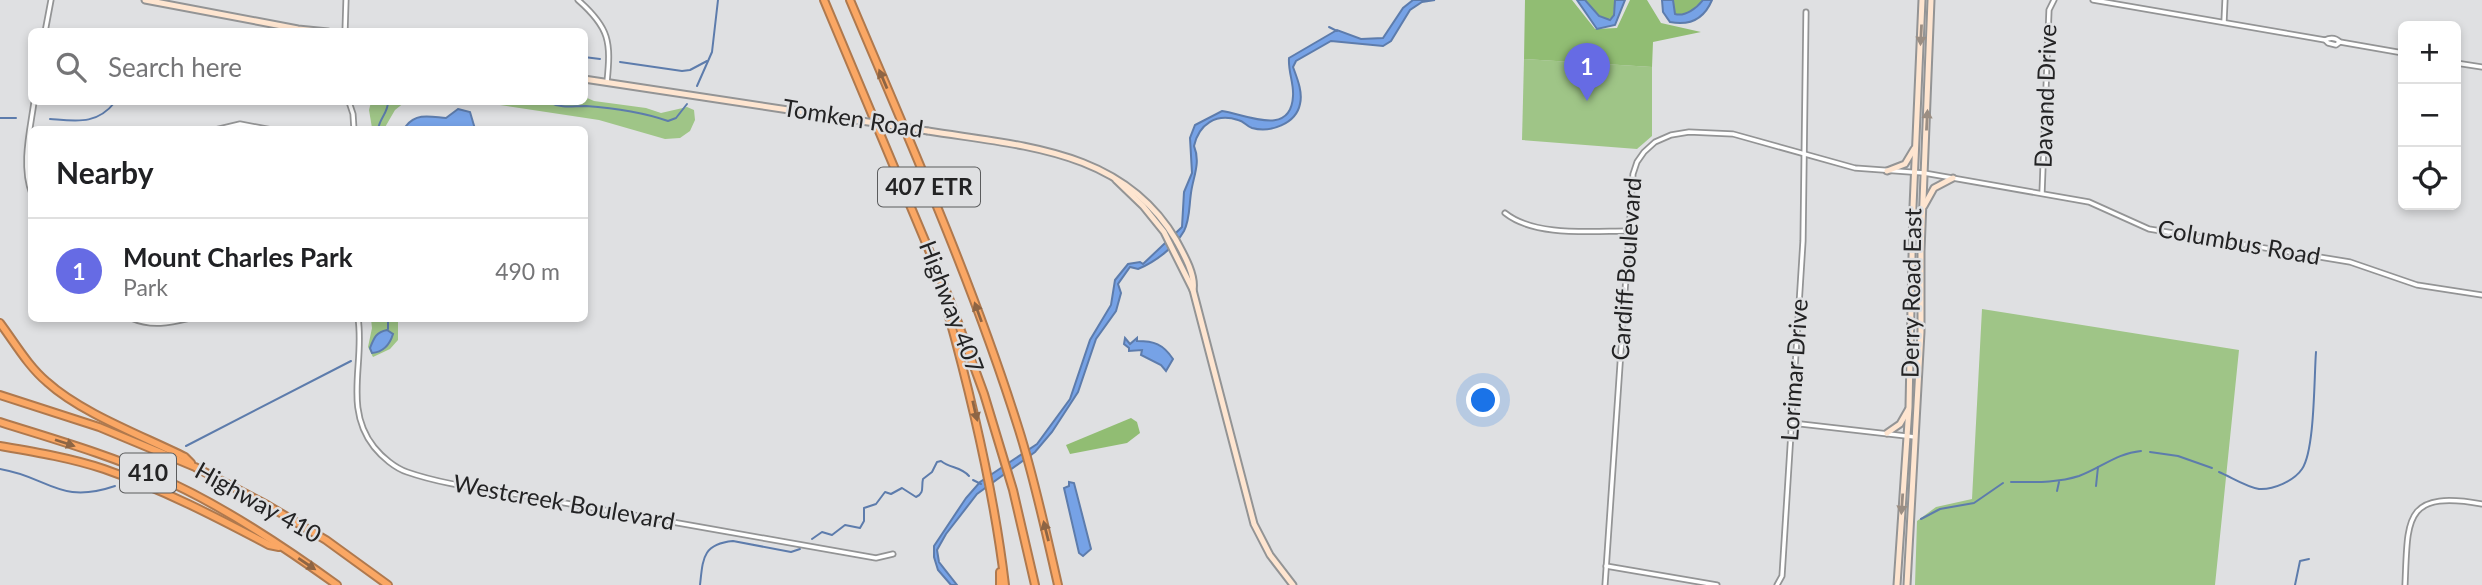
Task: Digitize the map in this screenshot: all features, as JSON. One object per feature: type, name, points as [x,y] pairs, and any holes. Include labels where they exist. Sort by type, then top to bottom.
[{"type":"highway","name":"Highway 407","points":[[824,0],[949,298],[1000,445],[1035,585]]},
{"type":"highway","name":"Highway 407","points":[[850,0],[951,240],[1019,432],[1058,585]]},
{"type":"highway","points":[[949,298],[948,313],[974,405],[984,455],[1003,564],[1003,585]]},
{"type":"highway","points":[[0,323],[37,373],[55,389],[88,410],[185,457],[195,467]]},
{"type":"highway","name":"Highway 410","points":[[0,395],[99,427],[195,467],[326,540],[388,585]]},
{"type":"highway","name":"Highway 410","points":[[0,422],[99,454],[159,477],[202,499],[284,548],[337,585]]},
{"type":"highway","points":[[0,446],[105,469],[190,503],[270,545],[284,548]]},
{"type":"main road","points":[[145,0],[294,28]]},
{"type":"main road","name":"Derry Road East","points":[[1897,585],[1909,407],[1922,0]]},
{"type":"main road","name":"Derry Road East","points":[[1907,585],[1916,437],[1931,0]]},
{"type":"main road","name":"Tomken Road","points":[[588,80],[1048,150],[1092,166],[1116,180],[1166,230],[1179,252],[1193,290],[1254,524],[1270,555],[1293,585]]},
{"type":"main road","points":[[1887,171],[1905,164],[1916,143]]},
{"type":"main road","points":[[1923,209],[1934,188],[1953,178]]},
{"type":"main road","points":[[1887,433],[1900,424],[1909,407]]},
{"type":"street","points":[[46,28],[51,0]]},
{"type":"street","points":[[345,28],[346,0]]},
{"type":"street","points":[[579,0],[592,12],[607,35],[610,56],[607,82]]},
{"type":"street","name":"Davand Drive","points":[[2042,193],[2049,10],[2054,0]]},
{"type":"street","points":[[2093,0],[2325,40],[2337,39],[2340,42],[2398,52]]},
{"type":"street","points":[[2224,22],[2225,0]]},
{"type":"street","name":"Lorimar Drive","points":[[1777,585],[1782,576],[1803,241],[1807,12]]},
{"type":"street","points":[[2461,63],[2482,67]]},
{"type":"street","points":[[31,126],[34,105]]},
{"type":"street","points":[[350,105],[354,126]]},
{"type":"street","points":[[232,126],[251,126]]},
{"type":"street","name":"Cardiff Boulevard","points":[[1605,585],[1634,167],[1644,152],[1665,137],[1689,132],[1733,134],[1845,166],[1915,172]]},
{"type":"street","points":[[28,148],[28,184]]},
{"type":"street","name":"Columbus Road","points":[[1915,172],[2089,202],[2149,229],[2353,263],[2417,285],[2482,296]]},
{"type":"street","points":[[1504,213],[1516,222],[1557,230],[1629,231]]},
{"type":"street","points":[[142,322],[158,325],[172,322]]},
{"type":"street","name":"Westcreek Boulevard","points":[[358,322],[356,387],[361,423],[374,447],[404,471],[425,478],[509,494],[876,558],[893,555]]},
{"type":"street","points":[[1791,423],[1916,437]]},
{"type":"street","points":[[2405,585],[2408,527],[2417,512],[2433,500],[2455,499],[2482,503]]},
{"type":"street","points":[[1606,566],[1717,585]]},
{"type":"green space","points":[[1525,0],[1572,0],[1595,29],[1617,28],[1630,0],[1647,0],[1661,23],[1701,32],[1653,42],[1652,67],[1524,59]]},
{"type":"green space","points":[[1585,0],[1615,0],[1613,17],[1607,20],[1599,16]]},
{"type":"green space","points":[[1672,0],[1703,0],[1690,11],[1679,15],[1675,14]]},
{"type":"green space","points":[[1524,59],[1652,67],[1652,136],[1637,149],[1522,140]]},
{"type":"green space","points":[[588,98],[661,113],[687,107],[694,110],[695,120],[690,131],[680,138],[665,139],[599,120],[500,105],[588,105]]},
{"type":"green space","points":[[370,105],[401,105],[386,126],[372,126]]},
{"type":"green space","points":[[1982,309],[2239,350],[2215,585],[1915,585],[1917,521],[1936,507],[1972,499]]},
{"type":"green space","points":[[371,322],[398,322],[398,340],[390,349],[373,357],[368,347]]},
{"type":"green space","points":[[1131,418],[1137,422],[1140,433],[1127,443],[1070,454],[1066,445]]},
{"type":"water","points":[[1413,0],[1435,0],[1422,2],[1410,10],[1391,41],[1383,46],[1331,41],[1296,61],[1293,67],[1301,99],[1298,111],[1288,122],[1274,128],[1259,129],[1223,118],[1204,126],[1194,146],[1197,164],[1184,231],[1158,258],[1138,269],[1130,267],[1118,284],[1121,293],[1116,311],[1096,339],[1078,392],[1052,432],[1035,452],[977,494],[946,534],[937,550],[939,562],[957,585],[951,585],[938,570],[934,546],[980,482],[1037,444],[1070,399],[1090,340],[1111,305],[1115,280],[1128,264],[1143,264],[1182,227],[1184,192],[1192,173],[1190,138],[1195,125],[1222,111],[1265,120],[1276,120],[1284,116],[1290,109],[1293,96],[1289,58],[1337,30],[1361,39],[1383,38],[1403,8]]},
{"type":"water","points":[[1577,0],[1585,0],[1599,16],[1610,20],[1614,15],[1615,0],[1625,0],[1615,25],[1597,29]]},
{"type":"water","points":[[1662,0],[1673,0],[1675,14],[1679,15],[1698,6],[1703,0],[1712,0],[1705,12],[1695,20],[1677,23],[1670,22],[1663,12]]},
{"type":"water","points":[[458,109],[470,112],[474,126],[406,126],[420,117],[446,118]]},
{"type":"water","points":[[387,330],[393,334],[390,341],[383,349],[372,353],[370,348],[374,338]]},
{"type":"water","points":[[1125,338],[1130,344],[1137,338],[1137,341],[1153,343],[1166,350],[1173,359],[1166,371],[1161,365],[1141,355],[1142,350],[1129,351],[1124,344]]},
{"type":"water","points":[[1069,482],[1074,483],[1091,549],[1083,556],[1079,553],[1064,488],[1069,486]]},
{"type":"waterway","points":[[697,86],[712,52],[718,0]]},
{"type":"waterway","points":[[1329,27],[1337,31]]},
{"type":"waterway","points":[[588,58],[600,59]]},
{"type":"waterway","points":[[620,62],[682,71],[707,61]]},
{"type":"waterway","points":[[558,105],[628,111],[668,121],[676,118],[687,104]]},
{"type":"waterway","points":[[50,119],[86,120],[101,115],[112,105]]},
{"type":"waterway","points":[[379,126],[388,105]]},
{"type":"waterway","points":[[0,118],[16,118]]},
{"type":"waterway","points":[[388,322],[388,329]]},
{"type":"waterway","points":[[2219,472],[2249,486],[2265,489],[2289,481],[2302,469],[2312,430],[2316,352]]},
{"type":"waterway","points":[[186,446],[351,361]]},
{"type":"waterway","points":[[2011,482],[2045,482],[2071,478],[2124,455],[2141,451]]},
{"type":"waterway","points":[[2150,452],[2178,456],[2212,468]]},
{"type":"waterway","points":[[812,539],[822,532],[832,535],[845,525],[860,528],[864,521],[864,508],[876,504],[885,492],[891,494],[902,488],[916,497],[922,492],[923,479],[932,472],[937,462],[941,461],[969,476]]},
{"type":"waterway","points":[[2096,486],[2098,467]]},
{"type":"waterway","points":[[0,469],[67,491],[96,491],[115,486]]},
{"type":"waterway","points":[[973,480],[981,484]]},
{"type":"waterway","points":[[2057,491],[2059,482]]},
{"type":"waterway","points":[[1921,519],[1940,509],[1974,503],[2003,483]]},
{"type":"waterway","points":[[700,585],[706,554],[715,545],[733,541],[791,552],[800,549]]},
{"type":"waterway","points":[[2295,585],[2300,561],[2309,559]]},
{"type":"place","name":"Mount Charles Park","points":[[1587,101]]}]
